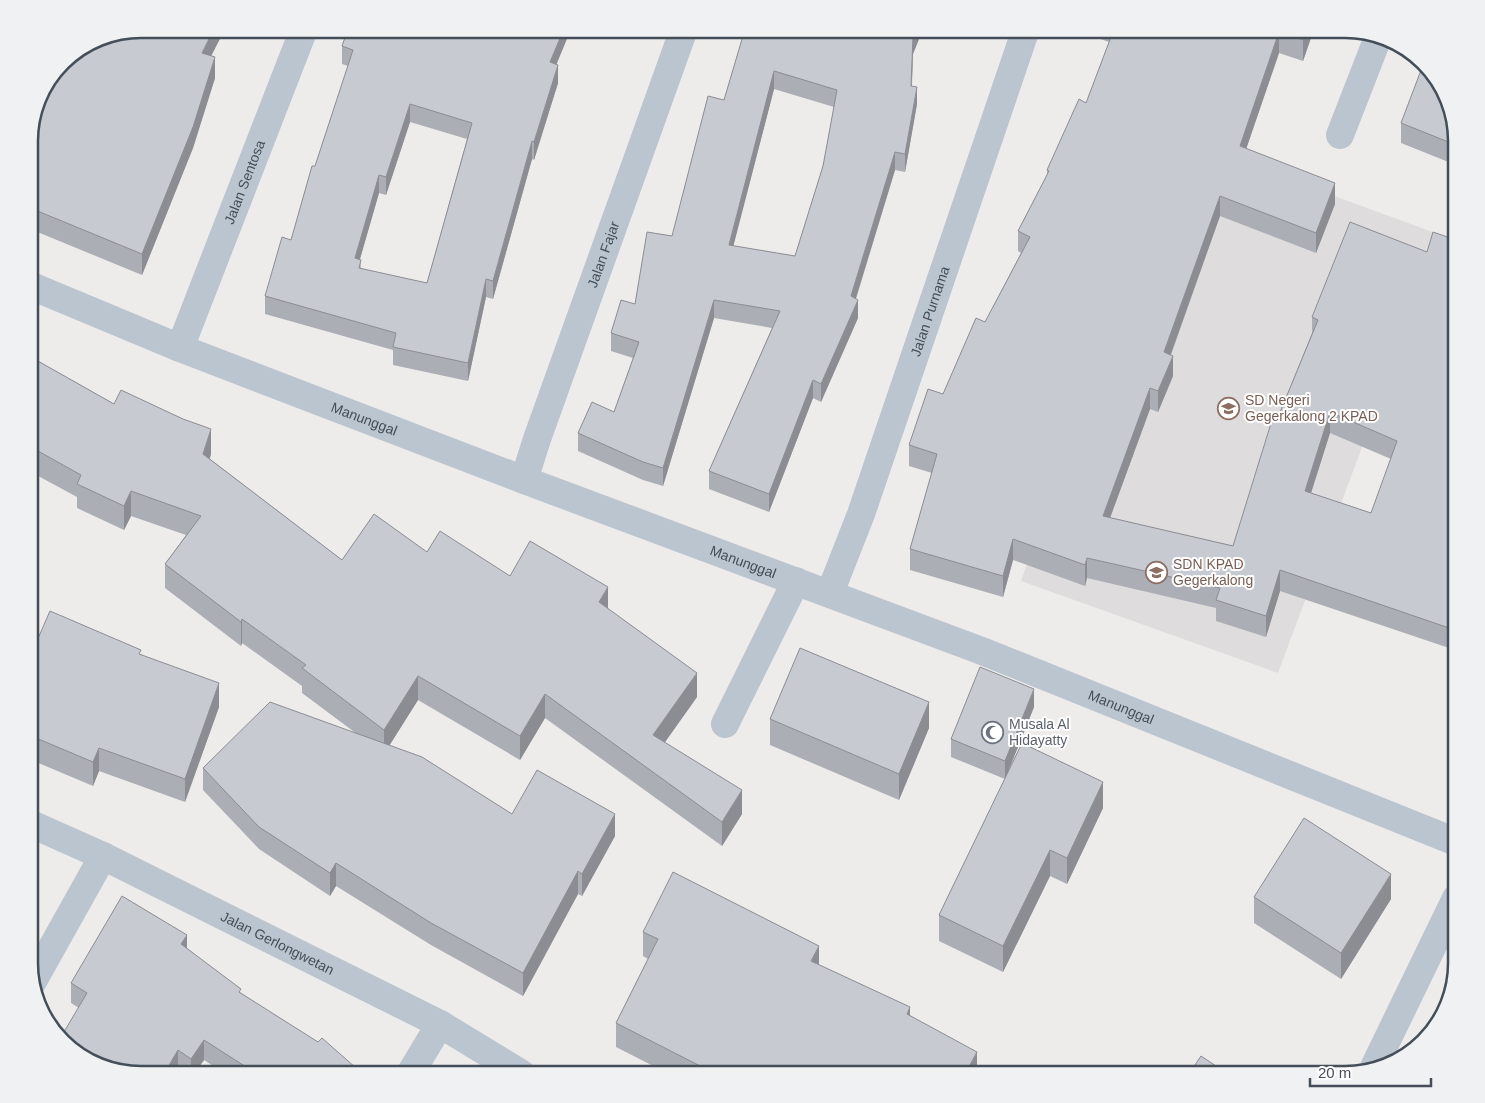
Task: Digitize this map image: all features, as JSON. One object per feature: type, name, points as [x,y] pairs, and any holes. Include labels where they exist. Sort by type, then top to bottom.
[{"type":"street","name":"Jalan Sentosa","points":[[182,342],[301,37]]},
{"type":"street","name":"Jalan Fajar","points":[[524,480],[681,37]]},
{"type":"street","name":"Jalan Purnama","points":[[830,593],[861,514],[1023,37]]},
{"type":"street","points":[[1340,135],[1376,42]]},
{"type":"street","name":"Manunggal","points":[[38,288],[182,342],[524,480],[982,651],[1448,839]]},
{"type":"street","points":[[724,724],[796,581]]},
{"type":"street","name":"Jalan Gerlongwetan","points":[[38,827],[103,856],[440,1024],[509,1066]]},
{"type":"street","points":[[38,972],[103,856]]},
{"type":"street","points":[[1377,1060],[1448,914]]},
{"type":"street","points":[[415,1066],[440,1024]]},
{"type":"shaded area","name":"SD Negeri Gegerkalong 2 KPAD","points":[[1176,138],[1441,235],[1278,673],[1021,581]]},
{"type":"building","points":[[210,37],[202,53],[215,57],[193,127],[142,254],[38,211],[39,120],[45,101],[55,83],[73,63],[95,48],[127,38]]},
{"type":"building","points":[[345,37],[561,37],[550,62],[558,65],[534,142],[532,141],[493,281],[486,279],[468,363],[393,347],[396,333],[265,296],[282,237],[291,240],[312,166],[315,166],[353,50],[342,46]],"holes":[[[410,104],[472,123],[427,283],[359,268],[361,260],[355,258],[379,175],[386,177]]]},
{"type":"building","points":[[743,37],[913,37],[911,86],[917,87],[905,154],[895,152],[851,296],[858,300],[821,384],[813,380],[769,494],[709,471],[780,311],[714,300],[663,468],[643,462],[578,433],[592,402],[614,412],[639,342],[611,333],[621,300],[635,304],[647,232],[672,236],[708,96],[724,100]],"holes":[[[774,71],[837,90],[823,166],[795,256],[729,245]]]},
{"type":"building","points":[[1111,37],[1277,37],[1240,146],[1335,183],[1316,233],[1220,196],[1164,352],[1173,356],[1158,391],[1150,388],[1103,516],[1233,546],[1272,420],[1276,422],[1318,320],[1312,317],[1350,222],[1427,252],[1433,232],[1448,237],[1448,628],[1280,570],[1266,616],[1216,600],[1220,588],[1087,558],[1085,565],[1013,539],[1003,576],[910,549],[937,454],[909,445],[928,389],[943,394],[976,318],[985,322],[1030,237],[1018,231],[1049,171],[1047,170],[1079,99],[1086,103]],"holes":[[[1330,412],[1397,441],[1371,513],[1305,491]]]},
{"type":"building","points":[[1420,72],[1434,89],[1442,107],[1447,127],[1448,142],[1401,123]]},
{"type":"building","points":[[38,361],[114,404],[121,390],[183,419],[211,429],[203,454],[342,560],[374,514],[427,552],[440,531],[510,576],[530,541],[608,587],[599,602],[697,673],[653,735],[742,790],[722,822],[545,694],[520,736],[418,676],[384,730],[302,668],[306,665],[242,619],[241,622],[165,564],[201,516],[131,491],[124,506],[77,484],[81,475],[38,451]]},
{"type":"building","points":[[50,611],[141,650],[139,654],[219,683],[185,779],[99,748],[93,762],[38,739],[38,638]]},
{"type":"building","points":[[800,648],[929,702],[899,774],[770,719]]},
{"type":"building","name":"Musala Al Hidayatty","points":[[980,667],[1034,689],[1005,761],[951,739]]},
{"type":"building","points":[[270,702],[422,757],[512,814],[537,770],[615,814],[582,874],[578,871],[523,973],[431,923],[336,863],[330,873],[259,827],[203,768]]},
{"type":"building","points":[[1022,743],[1103,782],[1067,858],[1050,850],[1003,946],[939,915]]},
{"type":"building","points":[[1304,818],[1391,874],[1341,953],[1254,897]]},
{"type":"building","points":[[673,872],[819,946],[811,961],[910,1007],[907,1014],[977,1052],[969,1066],[700,1066],[616,1023],[658,939],[643,932]]},
{"type":"building","points":[[122,896],[187,935],[181,944],[241,989],[239,992],[318,1042],[322,1038],[354,1066],[245,1066],[204,1040],[191,1059],[178,1050],[169,1066],[120,1064],[95,1055],[83,1048],[64,1031],[87,993],[71,983]]},
{"type":"building","points":[[1201,1056],[1216,1066],[1194,1066]]},
{"type":"place","name":"SD Negeri Gegerkalong 2 KPAD","points":[[1229,408]]},
{"type":"place","name":"SDN KPAD Gegerkalong","points":[[1157,572]]},
{"type":"place","name":"Musala Al Hidayatty","points":[[993,732]]}]
